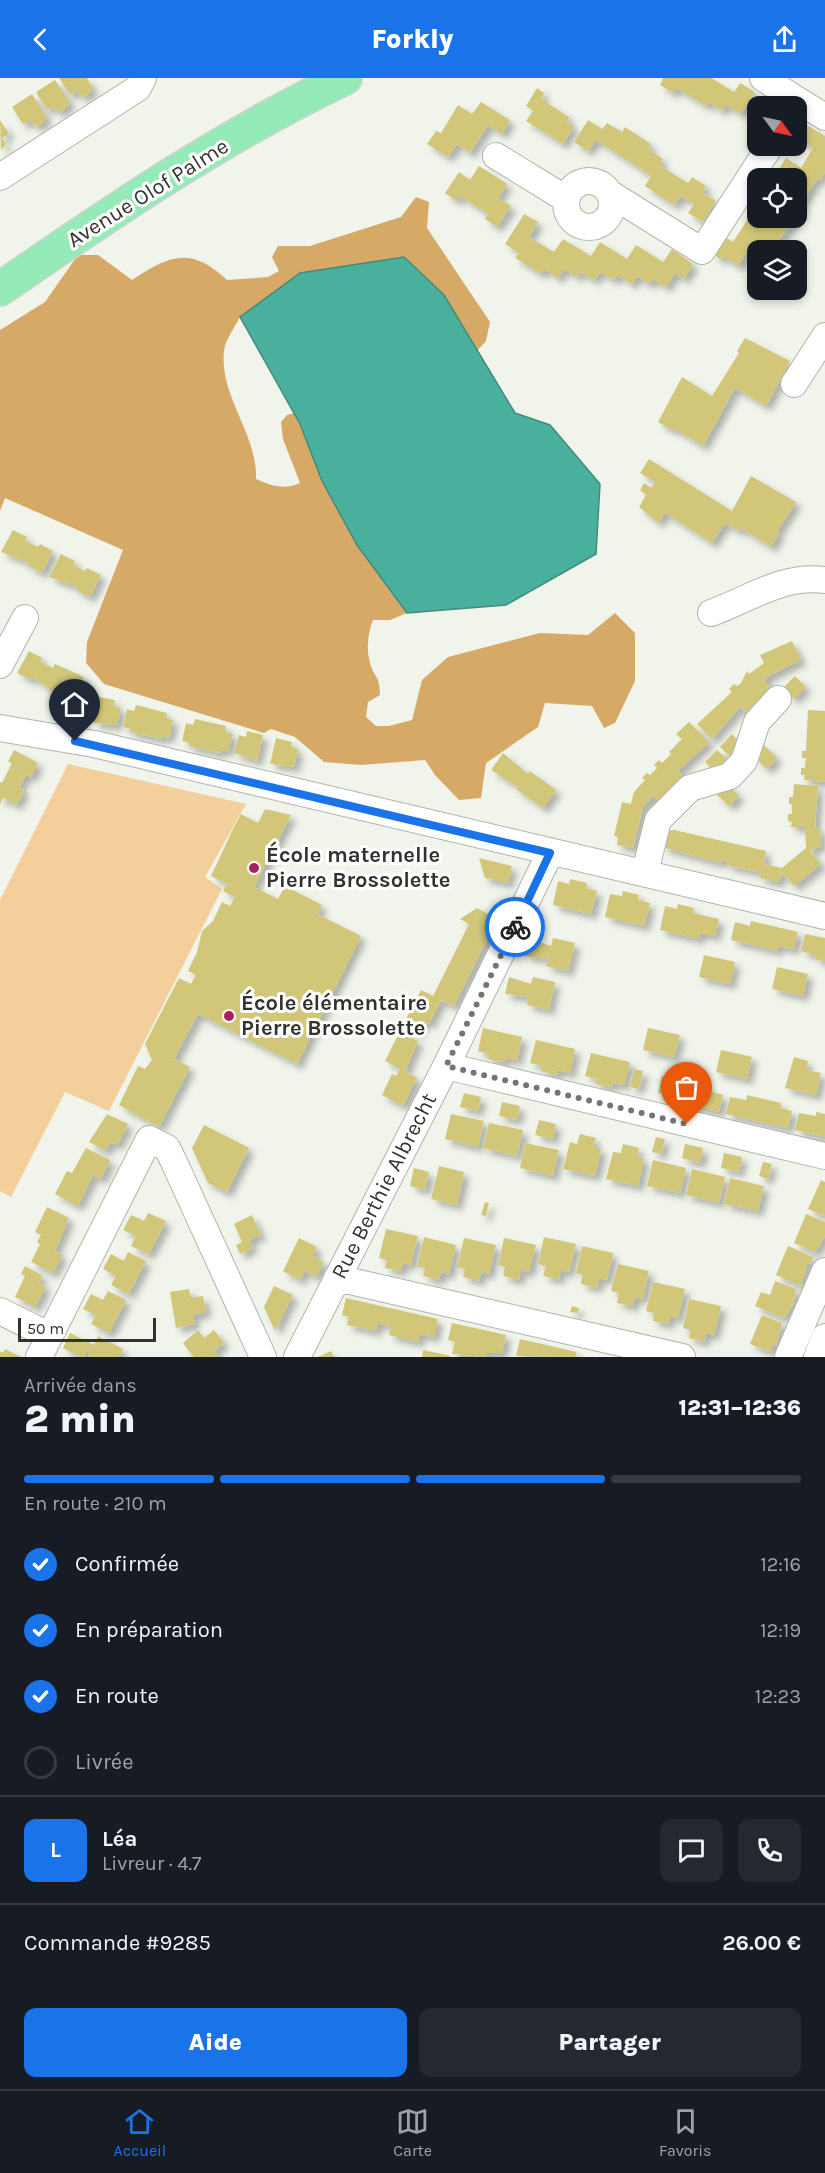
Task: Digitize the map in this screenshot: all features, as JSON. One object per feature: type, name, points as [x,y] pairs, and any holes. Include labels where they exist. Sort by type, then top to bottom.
[{"type":"main road","name":"Avenue Olof Palme","points":[[299,100],[328,78]]},
{"type":"main road","name":"Avenue Olof Palme","points":[[0,290],[108,215],[299,100],[345,78]]},
{"type":"street","points":[[0,177],[138,88],[143,78]]},
{"type":"street","points":[[763,78],[787,96]]},
{"type":"street","points":[[807,109],[825,117]]},
{"type":"street","points":[[496,156],[566,199]]},
{"type":"street","points":[[609,192],[610,214],[606,220],[592,227],[585,227],[572,220],[566,206],[566,199],[575,186],[581,182],[597,183],[702,250],[763,156]]},
{"type":"street","points":[[794,384],[825,336]]},
{"type":"street","points":[[711,613],[777,584],[810,578],[825,580]]},
{"type":"street","points":[[0,665],[25,618]]},
{"type":"street","points":[[645,872],[658,820],[690,788],[730,776],[744,761],[757,722],[778,699]]},
{"type":"street","points":[[0,728],[94,744],[825,916]]},
{"type":"street","name":"Rue Berthie Albrecht","points":[[297,1357],[446,1066],[550,853]]},
{"type":"street","points":[[446,1066],[825,1156]]},
{"type":"street","points":[[0,1311],[45,1347],[149,1139],[166,1148],[169,1153],[263,1357]]},
{"type":"street","points":[[788,1357],[825,1271]]},
{"type":"street","points":[[337,1278],[682,1357]]},
{"type":"street","points":[[817,1357],[825,1337]]},
{"type":"shaded area","points":[[416,197],[429,202],[427,228],[490,322],[486,341],[477,351],[444,295],[240,317],[225,347],[224,368],[232,400],[251,447],[256,479],[278,486],[300,483],[283,439],[281,422],[287,415],[294,413],[358,546],[407,613],[390,620],[373,620],[370,630],[369,658],[378,680],[380,695],[368,702],[366,717],[376,726],[389,726],[412,720],[422,680],[448,657],[540,633],[588,635],[615,613],[635,633],[635,681],[615,723],[604,728],[592,706],[545,703],[538,727],[486,763],[481,798],[459,800],[435,775],[425,760],[361,765],[324,762],[295,737],[271,729],[264,733],[104,684],[86,663],[87,642],[123,550],[5,498],[0,511],[0,330],[45,302],[78,255],[98,255],[132,280],[158,265],[180,258],[191,258],[202,262],[227,280],[268,277],[279,271],[272,257],[278,246],[310,246],[401,217]]},
{"type":"shaded area","points":[[68,764],[246,804],[205,877],[222,889],[109,1111],[65,1092],[11,1197],[0,1191],[0,900]]},
{"type":"water","points":[[404,257],[444,295],[515,413],[550,425],[600,484],[596,554],[506,605],[407,613],[357,545],[322,481],[300,424],[240,317],[300,273]]},
{"type":"building","points":[[59,78],[87,78],[93,89],[85,97],[83,95],[80,97],[77,91],[70,95]]},
{"type":"building","points":[[663,78],[711,78],[734,92],[740,83],[755,92],[752,96],[747,96],[747,105],[741,114],[726,105],[722,111],[709,102],[706,106],[677,88],[673,93],[660,85]]},
{"type":"building","points":[[55,80],[70,103],[62,112],[60,110],[57,112],[53,106],[47,110],[36,92]]},
{"type":"building","points":[[537,88],[544,93],[541,99],[569,117],[567,122],[574,126],[563,144],[526,121],[533,111],[526,106]]},
{"type":"building","points":[[32,94],[47,118],[38,127],[36,124],[34,126],[30,120],[23,124],[12,107]]},
{"type":"building","points":[[481,102],[510,120],[502,134],[488,125],[470,153],[457,144],[448,157],[427,144],[436,131],[441,133],[458,105],[472,114]]},
{"type":"building","points":[[0,120],[9,134],[2,138],[6,144],[1,150]]},
{"type":"building","points":[[588,120],[602,129],[607,123],[622,132],[625,127],[651,144],[648,149],[663,159],[659,165],[688,183],[692,177],[706,186],[703,193],[716,201],[703,222],[688,213],[694,204],[681,196],[674,205],[645,186],[651,176],[596,140],[588,151],[574,142]]},
{"type":"building","points":[[807,125],[825,136],[825,172],[820,180],[817,179],[807,195],[807,168],[801,168],[813,148],[807,144]]},
{"type":"building","points":[[786,158],[801,168],[780,168]]},
{"type":"building","points":[[479,166],[507,184],[498,198],[511,206],[497,227],[485,219],[488,214],[460,196],[457,201],[445,193],[459,172],[470,180]]},
{"type":"building","points":[[524,214],[538,222],[529,237],[554,252],[563,239],[591,256],[600,242],[627,259],[636,245],[663,262],[672,249],[693,264],[684,279],[675,273],[666,287],[653,279],[649,284],[637,276],[632,284],[617,275],[613,280],[600,272],[594,280],[580,272],[577,277],[564,269],[558,278],[544,269],[541,274],[515,258],[519,253],[505,244]]},
{"type":"building","points":[[747,220],[747,228],[788,228],[779,240],[747,240],[747,252],[738,266],[723,256],[721,260],[712,253],[723,236],[733,242]]},
{"type":"building","points":[[745,338],[790,361],[766,406],[735,388],[703,446],[658,422],[682,377],[712,396],[739,353],[737,351]]},
{"type":"building","points":[[649,459],[732,511],[751,476],[796,502],[777,532],[779,534],[771,547],[740,528],[739,531],[725,523],[712,543],[665,513],[658,523],[639,507],[646,495],[640,490],[644,483],[651,488],[655,482],[640,473]]},
{"type":"building","points":[[13,530],[27,537],[25,541],[38,547],[40,544],[53,551],[42,573],[28,566],[29,563],[1,552]]},
{"type":"building","points":[[61,554],[75,561],[73,565],[85,571],[87,568],[101,575],[90,597],[76,590],[77,587],[49,577]]},
{"type":"building","points":[[792,641],[801,660],[770,675],[764,681],[770,687],[746,712],[740,707],[712,739],[697,724],[732,692],[729,689],[734,684],[737,686],[741,683],[747,671],[749,674],[764,663],[760,655]]},
{"type":"building","points":[[29,651],[42,658],[40,662],[53,668],[55,664],[84,677],[81,682],[88,685],[80,702],[57,694],[66,675],[56,693],[32,677],[31,680],[17,673]]},
{"type":"building","points":[[795,676],[806,687],[794,699],[783,688]]},
{"type":"building","points":[[99,697],[115,700],[113,706],[121,708],[117,725],[93,723]]},
{"type":"building","points":[[136,705],[167,713],[166,718],[173,720],[169,738],[162,736],[161,739],[130,732],[131,729],[123,727],[127,709],[134,711]]},
{"type":"building","points":[[808,710],[825,711],[825,782],[804,780],[805,775],[801,775],[801,768],[805,768],[806,758],[802,758],[802,751],[806,751]]},
{"type":"building","points":[[195,719],[226,726],[225,732],[233,734],[228,751],[221,750],[220,753],[189,746],[190,743],[182,741],[186,723],[193,725]]},
{"type":"building","points":[[689,722],[709,742],[678,771],[683,776],[658,801],[653,796],[643,807],[633,848],[617,845],[618,837],[614,836],[622,802],[631,804],[634,792],[645,780],[642,778],[647,773],[650,775],[657,768],[654,765],[659,760],[662,763],[671,754],[669,752],[682,739],[676,734]]},
{"type":"building","points":[[247,731],[263,735],[257,761],[234,753],[239,735],[246,737]]},
{"type":"building","points":[[732,734],[743,745],[731,757],[720,747]]},
{"type":"building","points":[[276,738],[292,742],[291,747],[298,749],[294,767],[270,764]]},
{"type":"building","points":[[764,745],[777,758],[767,769],[754,756]]},
{"type":"building","points":[[14,750],[38,763],[31,777],[26,775],[19,788],[24,790],[17,805],[3,798],[0,804],[0,782],[2,783],[12,763],[8,762]]},
{"type":"building","points":[[717,750],[728,760],[715,773],[705,762]]},
{"type":"building","points":[[503,753],[528,774],[530,771],[556,790],[543,808],[516,789],[518,787],[491,770]]},
{"type":"building","points":[[727,783],[739,796],[729,806],[716,794]]},
{"type":"building","points":[[794,784],[818,786],[815,828],[820,828],[821,846],[810,850],[821,864],[794,886],[783,873],[778,882],[760,878],[761,873],[727,865],[728,862],[721,860],[720,863],[662,847],[666,831],[674,830],[766,851],[764,864],[782,868],[806,848],[805,827],[791,827],[792,822],[788,821],[788,814],[792,814],[789,797],[793,797]]},
{"type":"building","points":[[265,809],[291,815],[254,887],[278,899],[285,886],[322,905],[317,914],[361,936],[297,1064],[198,1014],[174,1059],[190,1067],[159,1127],[119,1105],[138,1066],[145,1069],[152,1060],[145,1044],[179,978],[191,984],[196,975],[188,971],[197,952],[202,931],[213,921],[222,902],[230,906],[235,897],[223,891],[227,884],[211,876],[233,829],[241,814],[258,823]]},
{"type":"building","points":[[479,858],[512,866],[508,883],[485,878]]},
{"type":"building","points":[[570,879],[587,883],[586,888],[597,891],[591,914],[553,905],[558,881],[569,884]]},
{"type":"building","points":[[623,891],[639,895],[638,900],[650,903],[644,926],[605,917],[610,894],[622,896]]},
{"type":"building","points":[[678,904],[694,908],[693,913],[719,919],[715,936],[700,933],[699,939],[660,930],[665,906],[677,909]]},
{"type":"building","points":[[477,908],[497,919],[454,1006],[441,1000],[429,1024],[424,1021],[417,1033],[403,1025],[421,990],[433,996],[469,924],[460,919]]},
{"type":"building","points":[[751,921],[798,932],[794,949],[778,946],[777,951],[731,940],[735,922],[750,926]]},
{"type":"building","points":[[805,934],[825,938],[825,962],[815,959],[816,955],[801,951]]},
{"type":"building","points":[[528,938],[551,946],[553,938],[575,943],[568,971],[546,966],[548,959],[525,956]]},
{"type":"building","points":[[704,955],[735,962],[730,984],[699,977]]},
{"type":"building","points":[[777,967],[808,974],[803,996],[772,989]]},
{"type":"building","points":[[509,977],[531,984],[533,977],[555,982],[549,1010],[527,1005],[528,997],[505,994]]},
{"type":"building","points":[[483,1028],[522,1037],[517,1060],[506,1058],[504,1062],[496,1061],[488,1059],[489,1054],[478,1051]]},
{"type":"building","points":[[648,1028],[680,1035],[674,1057],[643,1050]]},
{"type":"building","points":[[400,1031],[418,1041],[405,1071],[417,1078],[403,1106],[382,1095],[392,1074],[396,1076],[400,1069],[385,1061]]},
{"type":"building","points":[[536,1040],[575,1049],[570,1073],[558,1070],[557,1075],[541,1071],[542,1066],[530,1063]]},
{"type":"building","points":[[721,1050],[752,1057],[747,1079],[716,1072]]},
{"type":"building","points":[[591,1053],[630,1062],[624,1085],[613,1083],[612,1087],[595,1084],[597,1079],[585,1076]]},
{"type":"building","points":[[794,1057],[808,1061],[806,1070],[821,1073],[816,1095],[785,1088]]},
{"type":"building","points":[[634,1069],[643,1071],[639,1089],[630,1087]]},
{"type":"building","points":[[662,1076],[709,1087],[708,1091],[723,1095],[719,1112],[672,1101],[674,1097],[658,1093]]},
{"type":"building","points":[[464,1093],[481,1097],[478,1111],[460,1107]]},
{"type":"building","points":[[747,1095],[781,1103],[780,1108],[792,1111],[788,1128],[726,1114],[730,1097],[746,1100]]},
{"type":"building","points":[[502,1102],[520,1106],[517,1120],[499,1116]]},
{"type":"building","points":[[816,1112],[825,1114],[825,1137],[795,1130],[799,1113],[816,1116]]},
{"type":"building","points":[[107,1114],[128,1124],[117,1145],[110,1142],[106,1151],[89,1142]]},
{"type":"building","points":[[451,1114],[484,1121],[478,1147],[445,1139]]},
{"type":"building","points":[[539,1120],[556,1124],[553,1139],[535,1135]]},
{"type":"building","points":[[489,1123],[523,1130],[517,1156],[483,1148]]},
{"type":"building","points":[[204,1125],[249,1148],[227,1192],[208,1183],[192,1148]]},
{"type":"building","points":[[580,1134],[596,1138],[593,1147],[601,1149],[595,1176],[563,1169],[570,1142],[577,1144]]},
{"type":"building","points":[[656,1137],[665,1139],[661,1154],[652,1152]]},
{"type":"building","points":[[525,1143],[559,1150],[553,1176],[520,1168]]},
{"type":"building","points":[[623,1144],[639,1148],[637,1157],[644,1159],[638,1186],[606,1179],[613,1152],[621,1153]]},
{"type":"building","points":[[685,1144],[703,1148],[700,1163],[682,1158]]},
{"type":"building","points":[[86,1148],[110,1160],[101,1179],[93,1175],[78,1206],[55,1194],[67,1171],[72,1173]]},
{"type":"building","points":[[724,1153],[742,1157],[739,1172],[721,1168]]},
{"type":"building","points":[[653,1160],[686,1168],[680,1193],[647,1186]]},
{"type":"building","points":[[763,1162],[772,1164],[768,1179],[759,1176]]},
{"type":"building","points":[[439,1166],[464,1172],[457,1205],[431,1199]]},
{"type":"building","points":[[414,1168],[429,1172],[425,1190],[410,1186]]},
{"type":"building","points":[[692,1169],[725,1177],[719,1203],[686,1195]]},
{"type":"building","points":[[730,1178],[764,1186],[758,1211],[724,1204]]},
{"type":"building","points":[[821,1180],[825,1182],[825,1216],[808,1209]]},
{"type":"building","points":[[485,1202],[489,1203],[486,1216],[481,1215]]},
{"type":"building","points":[[47,1207],[69,1218],[55,1251],[62,1255],[53,1273],[31,1262],[40,1244],[37,1242],[41,1235],[35,1232]]},
{"type":"building","points":[[148,1213],[166,1221],[149,1254],[131,1246],[136,1236],[123,1230],[131,1215],[144,1221]]},
{"type":"building","points":[[806,1214],[825,1222],[825,1236],[815,1252],[794,1243]]},
{"type":"building","points":[[252,1215],[261,1235],[249,1240],[253,1248],[240,1254],[236,1245],[242,1242],[234,1224]]},
{"type":"building","points":[[386,1229],[418,1236],[411,1265],[403,1263],[401,1271],[385,1268],[387,1260],[379,1258]]},
{"type":"building","points":[[424,1237],[456,1245],[449,1274],[441,1272],[439,1280],[423,1276],[425,1268],[417,1267]]},
{"type":"building","points":[[544,1237],[576,1244],[569,1272],[561,1270],[559,1279],[543,1276],[546,1266],[538,1264]]},
{"type":"building","points":[[299,1238],[317,1247],[313,1256],[324,1262],[316,1277],[305,1271],[300,1280],[283,1271]]},
{"type":"building","points":[[464,1238],[496,1245],[489,1274],[481,1272],[479,1281],[463,1277],[465,1269],[457,1267]]},
{"type":"building","points":[[504,1238],[536,1245],[529,1272],[521,1270],[519,1280],[503,1276],[505,1267],[498,1265]]},
{"type":"building","points":[[582,1246],[613,1253],[607,1280],[599,1278],[597,1288],[581,1284],[583,1275],[576,1273]]},
{"type":"building","points":[[788,1246],[813,1257],[810,1264],[807,1263],[801,1286],[776,1275]]},
{"type":"building","points":[[128,1252],[146,1261],[129,1294],[111,1285],[116,1276],[103,1269],[111,1254],[124,1261]]},
{"type":"building","points":[[618,1264],[649,1271],[643,1299],[635,1297],[633,1306],[617,1303],[619,1293],[611,1291]]},
{"type":"building","points":[[25,1266],[42,1275],[39,1283],[46,1286],[35,1307],[15,1297],[25,1276],[21,1274]]},
{"type":"building","points":[[775,1281],[796,1289],[793,1305],[784,1318],[755,1306],[761,1292],[770,1295]]},
{"type":"building","points":[[653,1282],[685,1289],[678,1318],[670,1316],[669,1324],[653,1321],[654,1313],[646,1311]]},
{"type":"building","points":[[274,1286],[293,1295],[275,1331],[264,1307]]},
{"type":"building","points":[[189,1289],[191,1298],[203,1296],[206,1312],[193,1315],[195,1324],[176,1328],[170,1292]]},
{"type":"building","points":[[108,1291],[126,1300],[109,1333],[91,1324],[96,1315],[83,1309],[91,1294],[103,1300]]},
{"type":"building","points":[[346,1298],[438,1319],[434,1337],[420,1334],[418,1342],[389,1335],[391,1327],[378,1323],[376,1331],[347,1325],[349,1317],[342,1315]]},
{"type":"building","points":[[689,1299],[721,1306],[714,1335],[706,1333],[704,1342],[689,1338],[690,1330],[683,1328]]},
{"type":"building","points":[[572,1306],[579,1308],[578,1313],[570,1312]]},
{"type":"building","points":[[762,1315],[782,1323],[776,1346],[773,1345],[770,1352],[750,1344]]},
{"type":"building","points":[[452,1323],[506,1335],[502,1353],[487,1353],[486,1357],[452,1354],[455,1342],[448,1340]]},
{"type":"building","points":[[198,1330],[204,1338],[214,1330],[224,1343],[214,1351],[219,1357],[194,1357],[183,1343]]},
{"type":"building","points":[[70,1333],[94,1345],[98,1336],[123,1349],[119,1357],[88,1357],[90,1352],[87,1351],[84,1357],[81,1357],[63,1348]]},
{"type":"building","points":[[520,1339],[577,1352],[575,1357],[516,1356]]},
{"type":"building","points":[[5,1349],[21,1357],[0,1357],[0,1351],[3,1353]]},
{"type":"building","points":[[423,1350],[451,1356],[422,1357]]},
{"type":"building","points":[[331,1351],[334,1357],[318,1357]]},
{"type":"way so far","points":[[515,927],[446,1066],[687,1124]]},
{"type":"place","name":"École maternelle Pierre Brossolette","points":[[254,868]]},
{"type":"place","name":"École élémentaire Pierre Brossolette","points":[[229,1016]]},
{"type":"route","points":[[75,741],[550,853],[515,927]]}]
